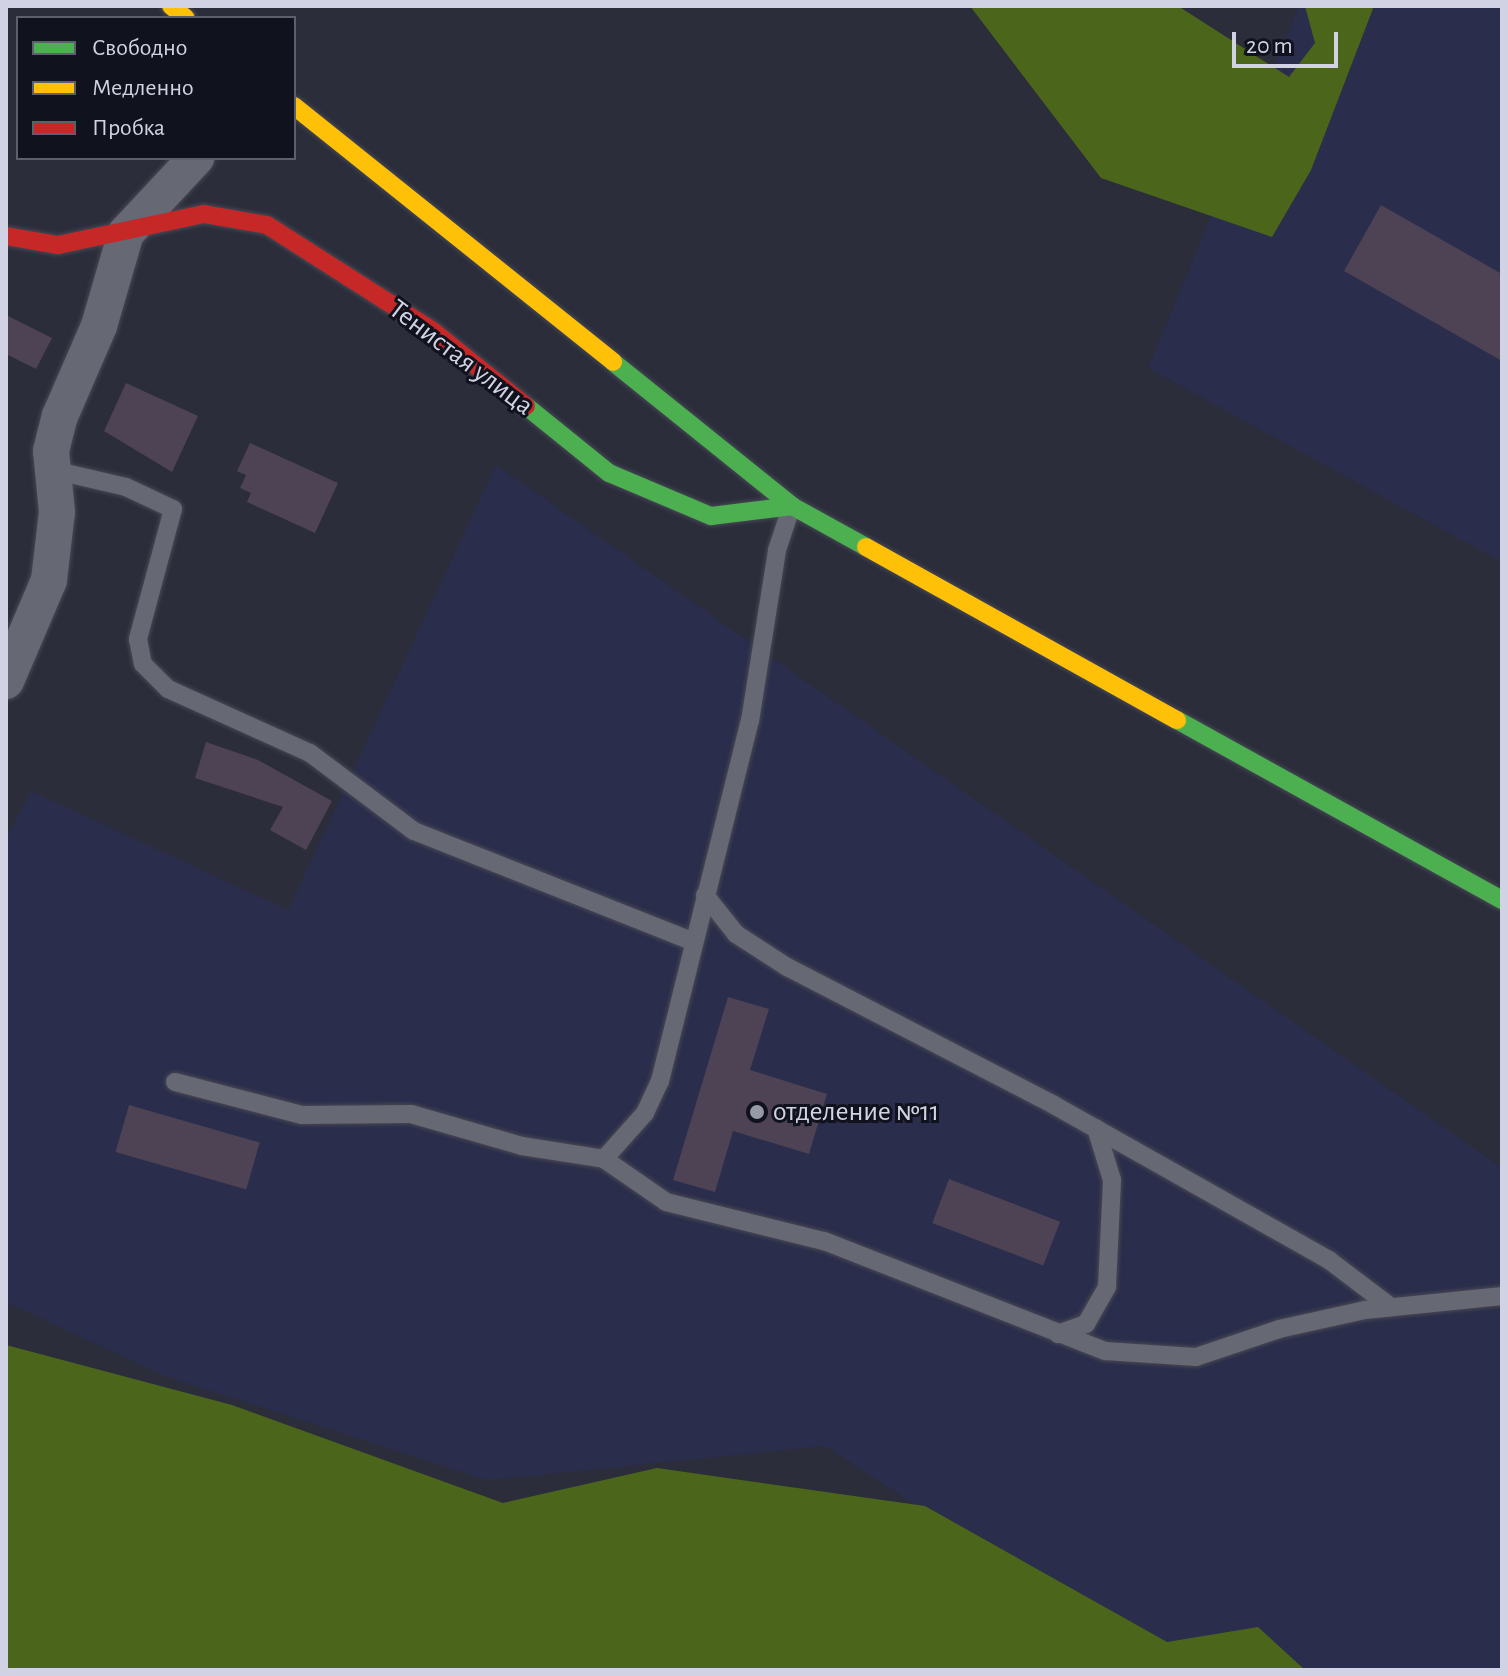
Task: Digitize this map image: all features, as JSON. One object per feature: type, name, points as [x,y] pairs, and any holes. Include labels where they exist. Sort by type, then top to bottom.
[{"type":"street","points":[[296,108],[792,506],[1502,900]]},
{"type":"street","points":[[6,681],[49,580],[57,512],[53,470],[60,416],[99,326],[126,233],[194,160]]},
{"type":"street","name":"Тенистая улица","points":[[6,236],[58,245],[204,214],[267,225],[434,332],[609,473],[711,516],[792,506]]},
{"type":"lane","points":[[53,470],[126,487],[173,509],[138,639],[143,664],[168,689],[310,753],[414,831],[692,941]]},
{"type":"lane","points":[[604,1159],[645,1113],[660,1081],[692,941],[750,721],[777,550],[792,506]]},
{"type":"lane","points":[[705,895],[736,934],[787,967],[1096,1128],[1329,1260],[1391,1307]]},
{"type":"lane","points":[[175,1082],[302,1115],[411,1114],[522,1146],[604,1159],[666,1202],[824,1241],[1105,1351],[1196,1357],[1279,1329],[1391,1307],[1502,1296]]},
{"type":"lane","points":[[1058,1334],[1086,1324],[1107,1287],[1112,1180],[1096,1128]]},
{"type":"shaded area","points":[[1299,6],[1502,6],[1502,562],[1148,368]]},
{"type":"shaded area","points":[[496,465],[1502,1168],[1502,1670],[1169,1670],[825,1446],[487,1480],[165,1376],[6,1302],[6,839],[31,791],[288,910]]},
{"type":"green space","points":[[970,6],[1178,6],[1289,77],[1315,43],[1305,6],[1374,6],[1311,170],[1272,237],[1101,178]]},
{"type":"green space","points":[[6,1345],[232,1405],[503,1503],[657,1468],[925,1506],[1167,1642],[1258,1627],[1305,1670],[6,1670]]},
{"type":"building","points":[[1381,205],[1502,274],[1502,361],[1344,271]]},
{"type":"building","points":[[6,315],[52,338],[36,369],[6,354]]},
{"type":"building","points":[[126,383],[198,416],[172,472],[104,431]]},
{"type":"building","points":[[250,443],[338,483],[315,533],[247,502],[251,493],[240,488],[246,475],[237,471]]},
{"type":"building","points":[[206,742],[258,760],[332,801],[306,850],[270,830],[283,807],[195,778]]},
{"type":"building","name":"отделение №11","points":[[728,997],[769,1009],[750,1070],[827,1094],[809,1154],[733,1131],[715,1192],[673,1180]]},
{"type":"building","points":[[129,1105],[260,1142],[246,1190],[115,1152]]},
{"type":"building","points":[[949,1179],[1060,1222],[1043,1266],[932,1223]]},
{"type":"traffic: fast","points":[[613,362],[792,506],[866,547]]},
{"type":"traffic: fast","points":[[526,406],[609,473],[711,516],[792,506]]},
{"type":"traffic: fast","points":[[1177,720],[1502,900]]},
{"type":"traffic: slow","points":[[171,6],[184,16]]},
{"type":"traffic: slow","points":[[296,108],[613,362]]},
{"type":"traffic: slow","points":[[866,547],[1177,720]]},
{"type":"traffic: jam","points":[[6,236],[58,245],[204,214],[267,225],[434,332],[526,406]]},
{"type":"place","name":"отделение №11","points":[[757,1112]]}]
